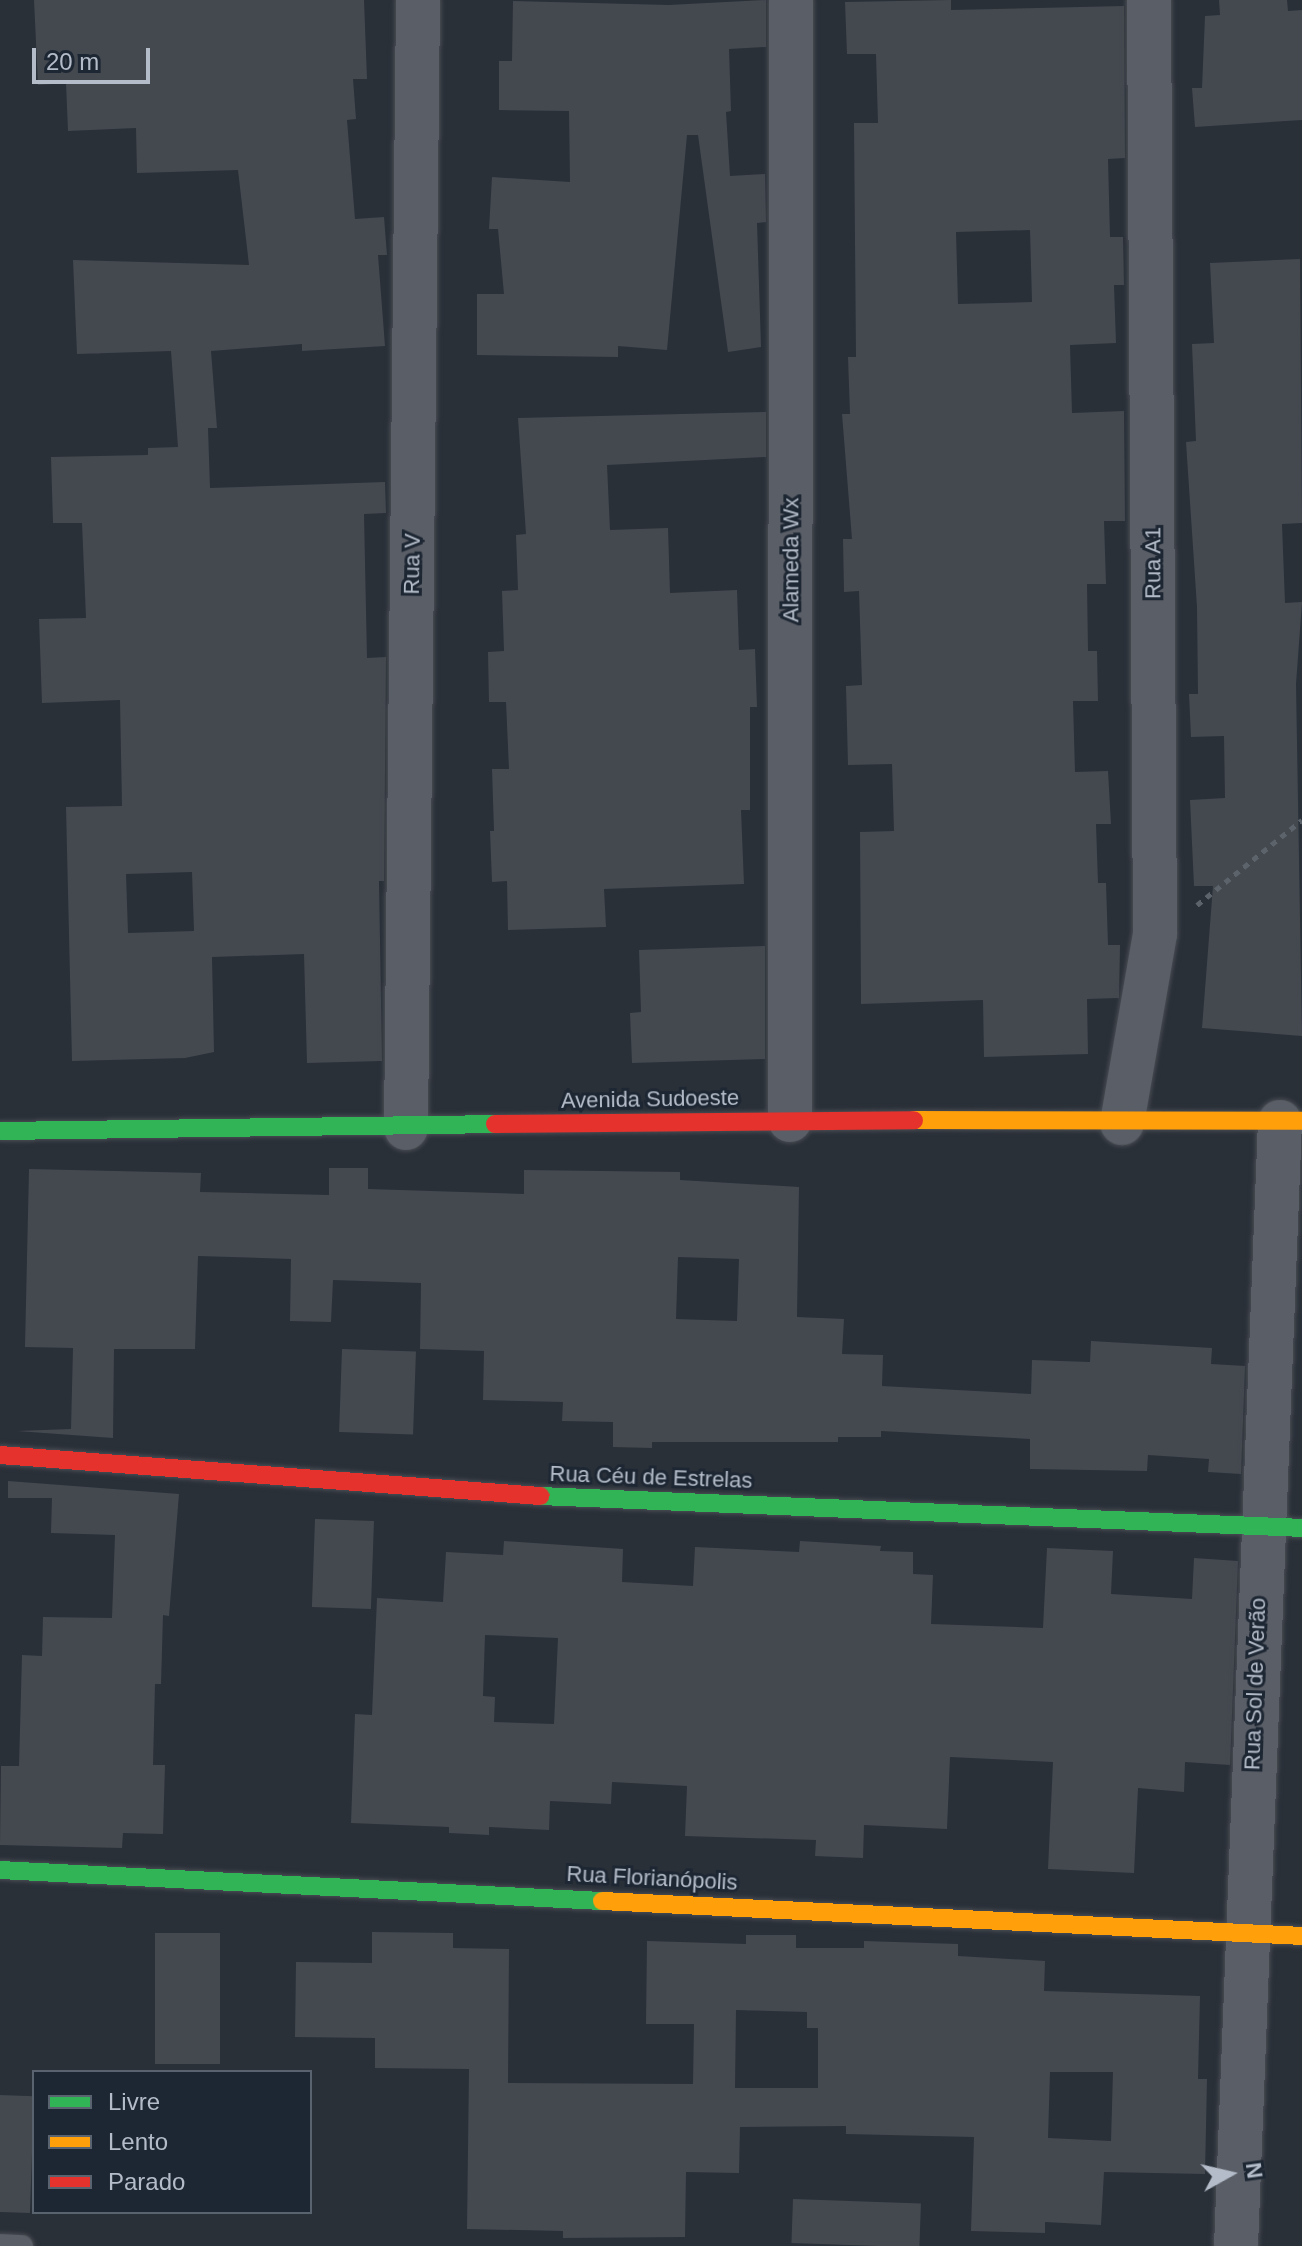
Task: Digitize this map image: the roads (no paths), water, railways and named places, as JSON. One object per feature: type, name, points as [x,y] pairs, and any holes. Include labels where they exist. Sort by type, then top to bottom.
[{"type":"street","name":"Rua V","points":[[406,1128],[418,0]]},
{"type":"street","name":"Alameda Wx","points":[[790,1120],[791,0]]},
{"type":"street","name":"Rua A1","points":[[1122,1123],[1155,934],[1149,0]]},
{"type":"street","name":"Avenida Sudoeste","points":[[0,1131],[406,1128],[790,1120],[1291,1122]]},
{"type":"street","name":"Rua Sol de Verão","points":[[1236,2246],[1247,1934],[1281,1527],[1291,1122]]},
{"type":"street","name":"Rua Céu de Estrelas","points":[[0,1455],[553,1497],[1281,1527]]},
{"type":"street","name":"Rua Florianópolis","points":[[0,1870],[1302,1936]]},
{"type":"lane","points":[[0,2245],[22,2246]]}]
